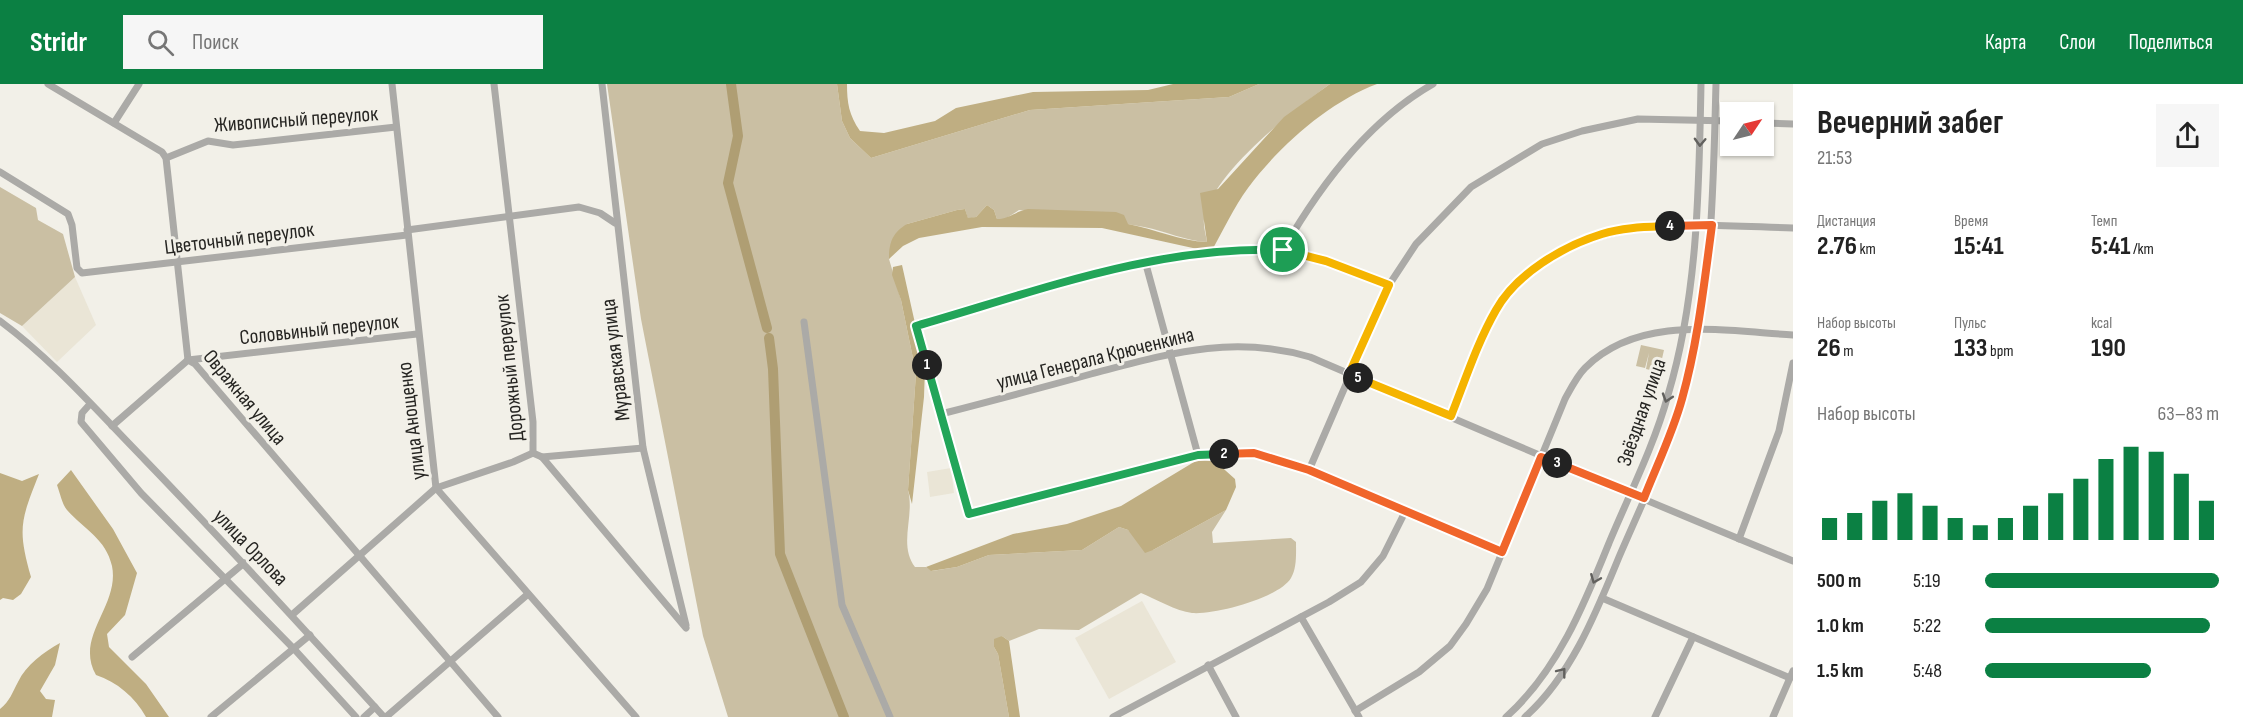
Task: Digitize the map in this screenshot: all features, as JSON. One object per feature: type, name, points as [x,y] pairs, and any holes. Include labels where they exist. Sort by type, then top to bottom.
[{"type":"street","points":[[48,84],[162,152],[166,158]]},
{"type":"street","points":[[114,123],[139,84]]},
{"type":"street","name":"улица Анощенко","points":[[392,84],[417,334],[436,488],[636,717]]},
{"type":"street","name":"Дорожный переулок","points":[[494,84],[533,422],[533,453],[542,457],[686,628]]},
{"type":"street","name":"Муравская улица","points":[[602,84],[615,223],[643,448],[686,628]]},
{"type":"street","points":[[1283,250],[1303,214],[1335,172],[1377,126],[1433,84]]},
{"type":"street","name":"Звёздная улица","points":[[1506,717],[1525,699],[1558,655],[1589,592],[1668,397],[1683,328],[1698,224],[1701,84]]},
{"type":"street","name":"Звёздная улица","points":[[1530,716],[1570,662],[1602,598],[1681,402],[1698,329],[1712,225],[1716,84]]},
{"type":"street","points":[[1309,470],[1389,285],[1416,244],[1471,187],[1498,168],[1542,144],[1582,131],[1638,119],[1720,121]]},
{"type":"street","points":[[1774,123],[1793,124]]},
{"type":"street","name":"Живописный переулок","points":[[166,158],[208,141],[233,145],[396,127]]},
{"type":"street","name":"Овражная улица","points":[[166,158],[188,360],[195,364],[357,556],[498,717]]},
{"type":"street","name":"Цветочный переулок","points":[[0,172],[68,214],[72,225],[77,268],[82,273],[407,232],[579,207],[600,213],[615,223]]},
{"type":"street","points":[[1451,416],[1497,308],[1518,283],[1546,261],[1567,249],[1602,234],[1629,228],[1698,224],[1793,228]]},
{"type":"street","points":[[1389,285],[1326,261],[1283,250],[1250,249],[1145,261],[916,326],[969,514],[1198,455],[1254,453],[1309,470],[1502,552]]},
{"type":"street","points":[[1145,261],[1198,455]]},
{"type":"street","name":"улица Орлова","points":[[0,321],[44,357],[112,426],[293,614],[385,717]]},
{"type":"street","points":[[804,322],[842,605],[890,717]]},
{"type":"street","points":[[1300,617],[1357,714],[1419,672],[1450,646],[1487,589],[1565,399],[1583,369],[1596,358],[1624,344],[1649,334],[1683,328],[1793,335]]},
{"type":"street","name":"Соловьиный переулок","points":[[188,360],[417,334]]},
{"type":"street","name":"улица Генерала Крюченкина","points":[[941,414],[1171,354],[1212,346],[1252,345],[1286,350],[1310,357],[1451,416],[1541,457],[1793,561]]},
{"type":"street","points":[[112,426],[188,360]]},
{"type":"street","points":[[1739,539],[1779,431],[1793,363]]},
{"type":"street","name":"улица Орлова","points":[[90,404],[82,413],[81,422],[91,436],[141,493],[295,650],[356,717]]},
{"type":"street","points":[[542,457],[643,448]]},
{"type":"street","points":[[293,614],[436,488],[533,453]]},
{"type":"street","points":[[1113,717],[1361,582],[1383,556],[1405,512]]},
{"type":"street","points":[[132,657],[244,563]]},
{"type":"street","points":[[385,717],[528,594]]},
{"type":"street","points":[[1602,598],[1692,637],[1791,675],[1773,717]]},
{"type":"street","points":[[212,717],[295,650],[310,635]]},
{"type":"street","points":[[1654,717],[1692,637]]},
{"type":"street","points":[[1208,665],[1236,717]]},
{"type":"street","points":[[364,717],[375,707]]},
{"type":"shaded area","points":[[607,84],[837,84],[842,121],[850,138],[871,158],[1030,110],[1229,97],[1259,84],[1330,84],[1256,144],[1222,182],[1210,201],[1204,219],[1207,242],[1129,224],[1019,210],[1005,219],[997,219],[994,210],[987,205],[976,217],[968,219],[965,209],[907,224],[889,259],[901,300],[916,373],[907,540],[910,558],[915,567],[926,567],[932,571],[957,567],[989,555],[1082,550],[1119,527],[1128,530],[1153,550],[1226,510],[1212,532],[1213,543],[1291,538],[1296,542],[1296,551],[1291,578],[1274,592],[1230,608],[1202,613],[1186,612],[1141,593],[1079,630],[1039,629],[1009,641],[1002,636],[994,647],[998,654],[1009,717],[728,717],[703,636],[641,319]]},
{"type":"shaded area","points":[[837,84],[847,84],[849,109],[860,131],[884,133],[935,121],[956,108],[1033,92],[1148,90],[1173,84],[1259,84],[1229,97],[1030,110],[871,158],[850,138],[842,121]]},
{"type":"shaded area","points":[[1330,84],[1377,84],[1323,114],[1274,157],[1243,195],[1211,252],[1102,228],[982,227],[919,238],[903,246],[889,259],[892,239],[907,224],[965,209],[968,218],[976,217],[987,205],[994,210],[997,219],[1028,209],[1116,212],[1124,215],[1128,224],[1207,242],[1200,193],[1218,189],[1284,117]]},
{"type":"shaded area","points":[[0,187],[36,208],[38,220],[63,234],[75,277],[22,326],[0,313]]},
{"type":"shaded area","points":[[902,265],[925,368],[912,504],[908,490],[916,373],[901,300],[892,275],[893,267]]},
{"type":"shaded area","points":[[75,277],[96,325],[57,362],[22,326]]},
{"type":"shaded area","points":[[1641,345],[1664,350],[1659,372],[1646,369],[1649,353],[1645,368],[1636,366]]},
{"type":"shaded area","points":[[1199,459],[1216,462],[1235,479],[1236,487],[1226,510],[1153,550],[1145,553],[1128,530],[1119,527],[1082,550],[989,555],[957,567],[931,571],[926,567],[1013,534],[1067,524],[1121,506]]},
{"type":"shaded area","points":[[951,468],[954,493],[930,497],[927,472]]},
{"type":"shaded area","points":[[71,470],[113,529],[137,573],[125,615],[107,634],[109,647],[146,684],[169,717],[146,717],[125,691],[96,675],[91,661],[90,648],[110,595],[113,581],[112,566],[100,541],[64,505],[57,485]]},
{"type":"shaded area","points":[[0,473],[22,481],[39,474],[23,524],[24,547],[31,577],[21,594],[13,600],[3,598],[0,600]]},
{"type":"shaded area","points":[[1142,601],[1176,662],[1109,699],[1075,638]]},
{"type":"shaded area","points":[[1002,636],[1009,641],[1020,717],[1009,717],[998,654],[994,647],[994,639]]},
{"type":"shaded area","points":[[60,643],[55,665],[40,691],[46,699],[55,700],[52,717],[0,717],[0,709],[9,700],[21,676],[42,655]]},
{"type":"waterway","points":[[731,84],[738,136],[728,183],[767,328]]},
{"type":"waterway","points":[[769,338],[773,369],[780,554],[844,717]]},
{"type":"route","points":[[1712,225],[1698,329],[1689,371],[1681,402],[1644,498],[1541,457],[1502,552],[1309,470],[1254,453],[1198,455],[969,514],[916,326],[1145,261],[1211,252],[1250,249],[1283,250],[1326,261],[1389,285],[1349,374],[1451,416],[1482,338],[1497,308],[1518,283],[1546,261],[1602,234],[1629,228],[1712,225]]}]
